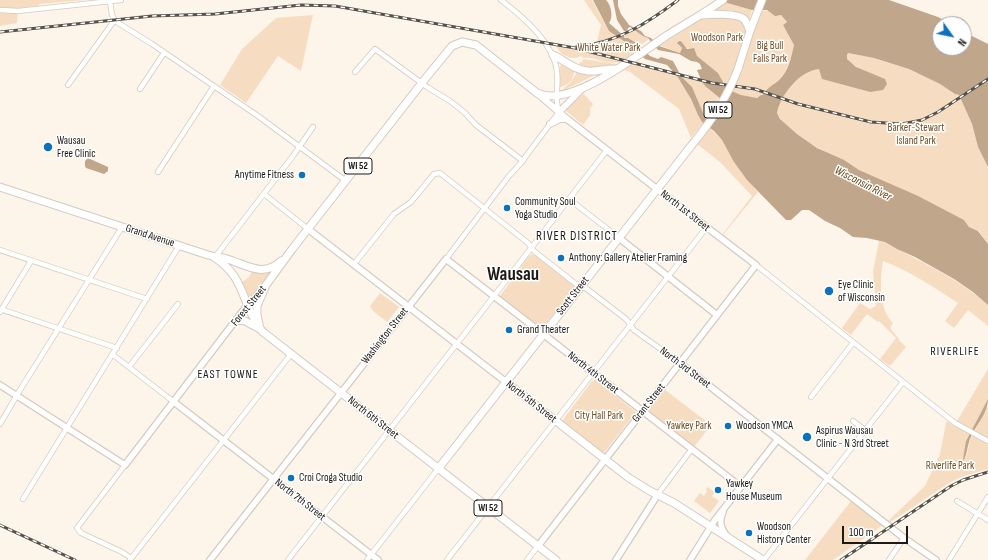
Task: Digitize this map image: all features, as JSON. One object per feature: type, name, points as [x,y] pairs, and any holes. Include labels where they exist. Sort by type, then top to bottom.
[{"type":"main road","name":"WI 52","points":[[750,30],[762,0]]},
{"type":"main road","name":"WI 52","points":[[537,93],[548,97],[557,96],[582,88],[616,69],[721,2]]},
{"type":"main road","points":[[700,15],[712,14],[740,17],[745,21],[750,30]]},
{"type":"main road","name":"Scott Street","points":[[438,469],[718,110],[738,70],[750,30]]},
{"type":"main road","name":"Forest Street","points":[[266,285],[293,248],[452,46],[465,42]]},
{"type":"main road","name":"North 1st Street","points":[[465,42],[480,47],[567,119],[657,189]]},
{"type":"main road","points":[[553,55],[583,71],[592,72],[616,69]]},
{"type":"main road","points":[[559,112],[582,88]]},
{"type":"main road","points":[[550,124],[560,119],[567,119]]},
{"type":"main road","name":"Grand Avenue","points":[[0,187],[254,269],[267,269],[276,266],[293,248]]},
{"type":"main road","name":"North 5th Street","points":[[308,229],[636,483],[674,502],[763,560]]},
{"type":"main road","name":"North 6th Street","points":[[214,257],[227,266],[234,274],[260,329],[340,393],[556,560]]},
{"type":"main road","name":"WI 52","points":[[260,329],[257,317],[257,306],[266,285]]},
{"type":"main road","points":[[236,320],[244,320],[260,329]]},
{"type":"street","points":[[0,10],[18,11],[121,0]]},
{"type":"street","points":[[501,0],[534,30],[546,43],[553,55],[558,73],[557,96],[559,112]]},
{"type":"street","points":[[110,2],[111,13],[114,21],[164,52],[214,86],[346,180]]},
{"type":"street","points":[[68,86],[114,21]]},
{"type":"street","points":[[355,72],[375,49],[450,101],[464,112],[474,124],[523,161]]},
{"type":"street","points":[[140,89],[164,52]]},
{"type":"street","points":[[158,172],[214,86]]},
{"type":"street","name":"Washington Street","points":[[210,560],[446,259],[509,176],[523,161],[559,112]]},
{"type":"street","points":[[214,257],[264,194],[313,128]]},
{"type":"street","points":[[288,560],[607,150]]},
{"type":"street","name":"North 3rd Street","points":[[354,264],[394,214],[411,202],[433,175],[438,173],[527,242],[531,249],[576,284],[582,286],[626,319],[637,332],[680,363],[904,538],[936,560]]},
{"type":"street","name":"North 1st Street","points":[[657,189],[756,265],[955,423],[988,442]]},
{"type":"street","points":[[264,194],[308,229]]},
{"type":"street","points":[[569,199],[717,315]]},
{"type":"street","points":[[0,424],[122,227]]},
{"type":"street","points":[[447,560],[706,228]]},
{"type":"street","points":[[23,499],[179,246]]},
{"type":"street","points":[[0,250],[147,299]]},
{"type":"street","name":"North 4th Street","points":[[446,259],[691,450],[741,487]]},
{"type":"street","points":[[31,261],[0,310],[117,348]]},
{"type":"street","name":"Grant Street","points":[[527,560],[756,265]]},
{"type":"street","name":"Forest Street","points":[[130,559],[122,552],[81,533],[77,529],[77,526],[236,320],[266,285]]},
{"type":"street","points":[[129,367],[178,304]]},
{"type":"street","points":[[811,397],[853,343]]},
{"type":"street","points":[[112,354],[174,402]]},
{"type":"street","points":[[130,559],[291,354]]},
{"type":"street","points":[[763,560],[903,382]]},
{"type":"street","points":[[0,385],[125,464]]},
{"type":"street","name":"North 7th Street","points":[[174,402],[321,517],[369,558],[378,560]]},
{"type":"street","points":[[853,421],[865,430]]},
{"type":"street","points":[[690,560],[724,508],[778,439]]},
{"type":"street","points":[[616,560],[658,494],[691,450]]},
{"type":"street","name":"Scott Street","points":[[369,558],[438,469]]},
{"type":"street","points":[[949,560],[988,497]]},
{"type":"street","points":[[957,501],[988,520]]},
{"type":"street","points":[[724,508],[721,516],[721,524],[722,530],[728,538]]},
{"type":"street","points":[[889,560],[904,538]]},
{"type":"green space","points":[[0,0],[85,0],[40,4],[38,6],[18,8],[17,23],[0,26]]},
{"type":"green space","name":"White Water Park","points":[[584,0],[592,0],[609,31],[641,53],[628,60],[615,63],[592,58],[583,58],[581,56],[570,58],[558,50],[556,46],[594,54],[601,25]]},
{"type":"green space","points":[[727,2],[752,10],[735,65],[741,70],[761,11],[776,13],[782,16],[787,22],[783,25],[794,45],[787,68],[780,78],[763,95],[757,98],[743,96],[727,89],[718,73],[697,56],[693,48],[686,48],[680,40],[678,45],[682,48],[680,53],[659,45]]},
{"type":"green space","points":[[313,15],[301,71],[278,56],[246,103],[220,85],[242,49],[276,18]]},
{"type":"green space","points":[[634,30],[649,39],[639,46],[632,40],[624,38],[624,36]]},
{"type":"green space","name":"Barker-Stewart Island Park","points":[[848,53],[874,58],[909,69],[959,95],[972,124],[978,147],[988,167],[988,244],[979,231],[969,227],[964,220],[859,170],[818,148],[794,132],[779,116],[777,109],[780,100],[794,83],[814,69],[819,68],[823,79],[870,92],[885,79],[870,74],[855,66],[847,59]]},
{"type":"green space","points":[[583,59],[616,64],[599,69],[579,66]]},
{"type":"green space","points":[[563,64],[574,71],[574,74],[568,84],[560,87],[560,66]]},
{"type":"green space","points":[[632,64],[677,76],[703,123],[691,138],[679,109],[630,72],[624,70]]},
{"type":"green space","points":[[577,72],[593,74],[593,76],[564,90],[564,88],[571,82]]},
{"type":"green space","points":[[682,77],[702,82],[709,90],[719,97],[706,117],[695,94]]},
{"type":"green space","points":[[584,94],[593,104],[590,109],[590,115],[583,125],[565,110],[574,100]]},
{"type":"green space","points":[[710,128],[722,140],[741,172],[758,192],[723,235],[752,196],[720,162],[697,144]]},
{"type":"green space","points":[[879,241],[885,242],[951,278],[976,295],[988,305],[988,326],[968,310],[954,328],[945,321],[958,303],[912,274],[883,261],[881,277],[882,302],[888,317],[893,323],[890,328],[906,347],[890,366],[880,359],[896,338],[879,321],[878,322],[867,314],[851,335],[842,328],[860,303],[870,309],[876,306],[873,271]]},
{"type":"green space","points":[[532,254],[576,286],[541,328],[500,296],[528,257]]},
{"type":"green space","points":[[252,272],[270,274],[253,297],[249,297],[242,282],[248,278]]},
{"type":"green space","points":[[380,293],[399,307],[387,322],[373,311],[370,306]]},
{"type":"green space","name":"Riverlife Park","points":[[988,369],[988,399],[966,441],[964,460],[970,440],[988,406],[988,438],[986,443],[988,444],[988,469],[961,477],[949,483],[889,523],[887,522],[925,486],[940,454],[947,421],[954,426]]},
{"type":"green space","name":"City Hall Park","points":[[596,380],[636,412],[604,453],[562,421],[592,381]]},
{"type":"green space","name":"Yawkey Park","points":[[664,389],[711,425],[694,447],[648,411]]},
{"type":"green space","points":[[707,487],[715,492],[712,496],[719,501],[710,513],[694,501],[700,493],[704,496],[707,491]]},
{"type":"green space","points":[[851,501],[883,525],[833,560],[805,560]]},
{"type":"water","name":"Wisconsin River","points":[[593,0],[606,0],[610,5],[611,12],[609,23],[624,36],[624,38],[628,38],[636,43],[650,56],[658,59],[661,57],[673,61],[681,76],[692,87],[704,115],[710,117],[720,114],[726,103],[702,82],[697,70],[702,69],[700,64],[679,54],[658,50],[648,38],[630,27],[627,31],[624,31],[617,20],[613,0],[618,0],[618,6],[621,14],[629,25],[641,31],[645,36],[651,38],[659,46],[680,53],[682,48],[677,43],[681,41],[687,49],[694,48],[697,56],[718,73],[727,89],[741,95],[757,98],[763,95],[768,88],[779,80],[789,64],[794,45],[783,25],[787,22],[781,15],[775,16],[767,10],[752,10],[717,0],[889,0],[935,16],[932,16],[932,56],[972,56],[972,36],[988,44],[988,167],[978,147],[972,124],[959,95],[909,69],[874,58],[848,53],[847,55],[847,59],[856,67],[885,79],[887,84],[883,90],[870,92],[822,79],[819,69],[812,70],[799,79],[787,91],[782,99],[777,113],[780,119],[797,134],[817,148],[844,160],[859,170],[918,196],[964,220],[969,227],[978,231],[988,244],[988,305],[973,292],[954,279],[915,257],[885,242],[853,237],[809,210],[802,210],[791,220],[786,220],[747,180],[734,162],[722,140],[714,131],[702,122],[691,99],[677,76],[667,65],[645,59],[631,46],[609,31]]},
{"type":"water","points":[[88,158],[108,167],[108,171],[104,174],[86,168],[85,161]]},
{"type":"water","points":[[988,399],[986,410],[971,436],[964,460],[966,441]]},
{"type":"railway","points":[[577,46],[605,41],[618,36],[644,24],[678,0]]},
{"type":"railway","points":[[0,32],[152,16],[215,14],[301,5],[335,6],[575,48],[712,83],[755,89],[798,104],[871,122],[902,124],[922,120],[938,112],[988,79]]},
{"type":"railway","points":[[841,560],[951,486],[963,480],[988,472]]},
{"type":"railway","points":[[0,525],[75,560]]},
{"type":"place","name":"Wausau Free Clinic","points":[[48,147]]},
{"type":"place","name":"Anytime Fitness","points":[[302,175]]},
{"type":"place","name":"Community Soul Yoga Studio","points":[[507,208]]},
{"type":"place","name":"Anthony: Gallery Atelier Framing","points":[[561,258]]},
{"type":"place","name":"Eye Clinic of Wisconsin","points":[[829,291]]},
{"type":"place","name":"Grand Theater","points":[[509,330]]},
{"type":"place","name":"Woodson YMCA","points":[[728,426]]},
{"type":"place","name":"Aspirus Wausau Clinic - N 3rd Street","points":[[807,437]]},
{"type":"place","name":"Croi Croga Studio","points":[[291,478]]},
{"type":"place","name":"Yawkey House Museum","points":[[718,490]]},
{"type":"place","name":"Woodson History Center","points":[[749,533]]},
{"type":"district","name":"RIVER DISTRICT","points":[[577,237]]},
{"type":"district","name":"Wausau","points":[[513,275]]},
{"type":"district","name":"RIVERLIFE","points":[[955,352]]},
{"type":"district","name":"EAST TOWNE","points":[[228,375]]},
{"type":"park label","name":"Woodson Park","points":[[717,38]]},
{"type":"park label","name":"Big Bull Falls Park","points":[[770,52]]}]
